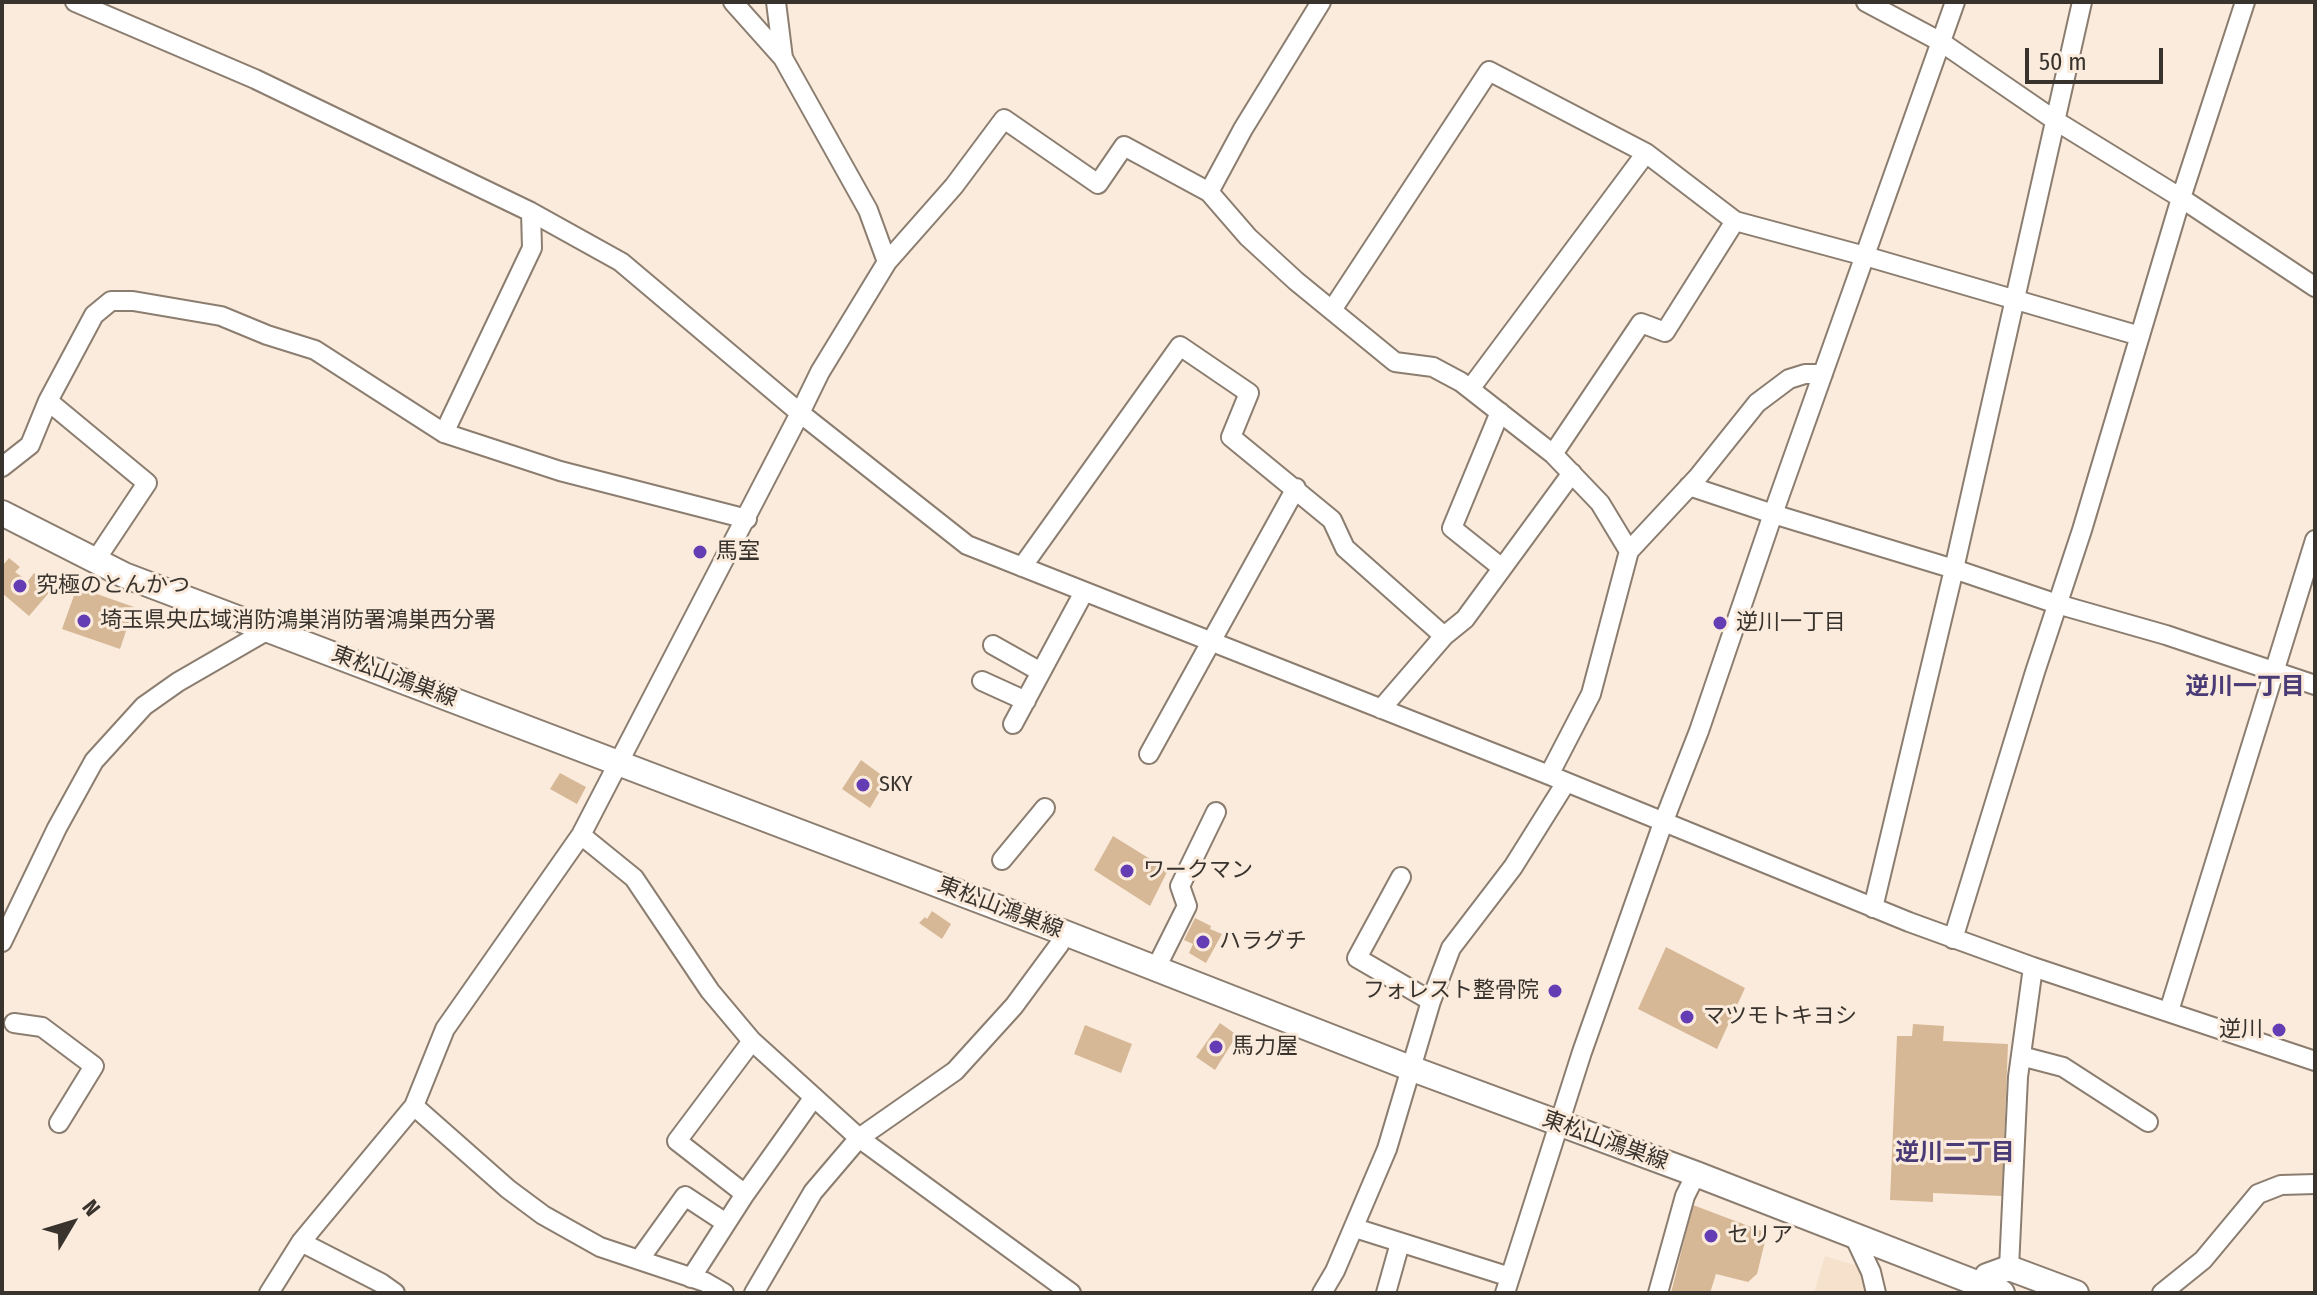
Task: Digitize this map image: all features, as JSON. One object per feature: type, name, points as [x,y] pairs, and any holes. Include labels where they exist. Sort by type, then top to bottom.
[{"type":"main road","name":"東松山鴻巣線","points":[[2,513],[124,575],[620,762],[1410,1068],[1696,1174],[1989,1291]]},
{"type":"main road","points":[[1989,1291],[1987,1276],[2009,1268],[2076,1293]]},
{"type":"street","points":[[75,2],[255,79],[531,212],[621,262],[800,413],[967,545],[1953,939],[2315,1061]]},
{"type":"street","points":[[733,2],[783,58],[868,210],[887,262]]},
{"type":"street","points":[[776,2],[783,58]]},
{"type":"street","points":[[1209,192],[1243,129],[1321,2]]},
{"type":"street","points":[[1866,2],[1941,42],[2056,121],[2181,198],[2315,287]]},
{"type":"street","points":[[1355,1228],[1508,1285],[1558,1124],[1955,2]]},
{"type":"street","points":[[1873,908],[1954,569],[2082,2]]},
{"type":"street","points":[[1953,939],[2086,517],[2181,198],[2245,2]]},
{"type":"street","points":[[1332,310],[1489,71],[1646,153],[1735,221],[2140,336]]},
{"type":"street","points":[[269,1293],[301,1242],[414,1106],[445,1029],[581,835],[747,519],[820,372],[887,262],[954,186],[1004,119],[1098,184],[1124,146],[1209,192],[1248,237],[1395,362],[1433,367],[1470,389],[1553,454],[1600,503],[1629,551]]},
{"type":"street","points":[[1470,389],[1646,153]]},
{"type":"street","points":[[444,433],[532,248],[531,212]]},
{"type":"street","points":[[1553,454],[1641,323],[1665,332],[1735,221]]},
{"type":"street","points":[[2,467],[30,445],[48,401],[94,315],[111,301],[133,301],[221,316],[315,350],[444,433],[560,471],[747,519]]},
{"type":"street","points":[[1022,567],[1180,346],[1249,393],[1231,437],[1332,520],[1345,548],[1444,636]]},
{"type":"street","points":[[1322,1293],[1355,1228],[1387,1149],[1431,1001],[1451,948],[1513,867],[1557,779],[1591,694],[1629,551],[1689,486],[1757,403],[1789,379],[1805,374],[1823,374]]},
{"type":"street","points":[[48,401],[147,483],[95,561]]},
{"type":"street","points":[[1500,412],[1452,528],[1502,568]]},
{"type":"street","points":[[1381,709],[1444,636],[1465,619],[1572,473]]},
{"type":"street","points":[[1689,486],[2057,604],[2166,635],[2315,685]]},
{"type":"street","points":[[1149,754],[1296,488]]},
{"type":"street","points":[[2169,1011],[2315,540]]},
{"type":"street","points":[[1013,724],[1084,592]]},
{"type":"street","points":[[2,942],[57,828],[94,761],[144,706],[178,682],[268,630]]},
{"type":"street","points":[[993,645],[1041,672]]},
{"type":"street","points":[[982,681],[1026,701]]},
{"type":"street","points":[[1002,860],[1045,808]]},
{"type":"street","points":[[1156,968],[1187,906],[1180,886],[1216,812]]},
{"type":"street","points":[[581,835],[634,878],[710,991],[752,1041],[859,1138],[1071,1293]]},
{"type":"street","points":[[1401,877],[1357,958],[1431,1001]]},
{"type":"street","points":[[754,1293],[813,1192],[859,1138],[955,1071],[1014,1006],[1065,933]]},
{"type":"street","points":[[2009,1268],[2021,1056],[2033,967]]},
{"type":"street","points":[[14,1023],[42,1027],[94,1066],[59,1123]]},
{"type":"street","points":[[745,1194],[677,1141],[752,1041]]},
{"type":"street","points":[[2021,1056],[2063,1067],[2148,1122]]},
{"type":"street","points":[[691,1278],[745,1194],[814,1097]]},
{"type":"street","points":[[414,1106],[508,1189],[543,1215],[600,1247],[705,1282],[724,1293]]},
{"type":"street","points":[[1658,1293],[1685,1196],[1696,1174]]},
{"type":"street","points":[[2162,1293],[2203,1260],[2258,1194],[2281,1185],[2315,1184]]},
{"type":"street","points":[[639,1260],[685,1196],[726,1223]]},
{"type":"street","points":[[1854,1236],[1871,1272],[1876,1293]]},
{"type":"street","points":[[301,1242],[395,1293]]},
{"type":"street","points":[[1386,1293],[1400,1243]]},
{"type":"shaded area","points":[[1825,1256],[1858,1266],[1869,1293],[1814,1293]]},
{"type":"building","points":[[9,558],[20,567],[15,572],[28,581],[34,573],[53,588],[29,616],[2,593],[2,566]]},
{"type":"building","points":[[77,587],[134,607],[120,649],[62,629]]},
{"type":"building","points":[[861,760],[887,779],[870,808],[842,789]]},
{"type":"building","points":[[560,773],[586,787],[577,804],[550,789]]},
{"type":"building","points":[[1113,836],[1168,870],[1150,906],[1094,870]]},
{"type":"building","points":[[932,911],[951,924],[942,939],[919,923],[925,917],[927,919]]},
{"type":"building","points":[[1195,918],[1222,934],[1206,963],[1189,953],[1193,944],[1184,940]]},
{"type":"building","points":[[1666,947],[1745,988],[1717,1049],[1638,1009]]},
{"type":"building","points":[[1220,1023],[1237,1035],[1215,1070],[1196,1057]]},
{"type":"building","points":[[1913,1024],[1944,1026],[1943,1041],[2008,1044],[2002,1196],[1933,1193],[1933,1202],[1890,1200],[1897,1036],[1912,1036]]},
{"type":"building","points":[[1085,1025],[1132,1044],[1121,1073],[1074,1054]]},
{"type":"building","points":[[1693,1205],[1767,1233],[1757,1274],[1748,1282],[1716,1274],[1710,1293],[1671,1293]]},
{"type":"place","name":"馬室","points":[[700,552]]},
{"type":"place","name":"究極のとんかつ","points":[[20,586]]},
{"type":"place","name":"埼玉県央広域消防鴻巣消防署鴻巣西分署","points":[[84,621]]},
{"type":"place","name":"逆川一丁目","points":[[1720,623]]},
{"type":"place","name":"SKY","points":[[863,785]]},
{"type":"place","name":"ワークマン","points":[[1127,871]]},
{"type":"place","name":"ハラグチ","points":[[1203,942]]},
{"type":"place","name":"フォレスト整骨院","points":[[1555,991]]},
{"type":"place","name":"マツモトキヨシ","points":[[1687,1017]]},
{"type":"place","name":"逆川","points":[[2279,1030]]},
{"type":"place","name":"馬力屋","points":[[1216,1047]]},
{"type":"place","name":"セリア","points":[[1711,1236]]},
{"type":"district","name":"逆川一丁目","points":[[2245,687]]},
{"type":"district","name":"逆川二丁目","points":[[1955,1153]]}]
